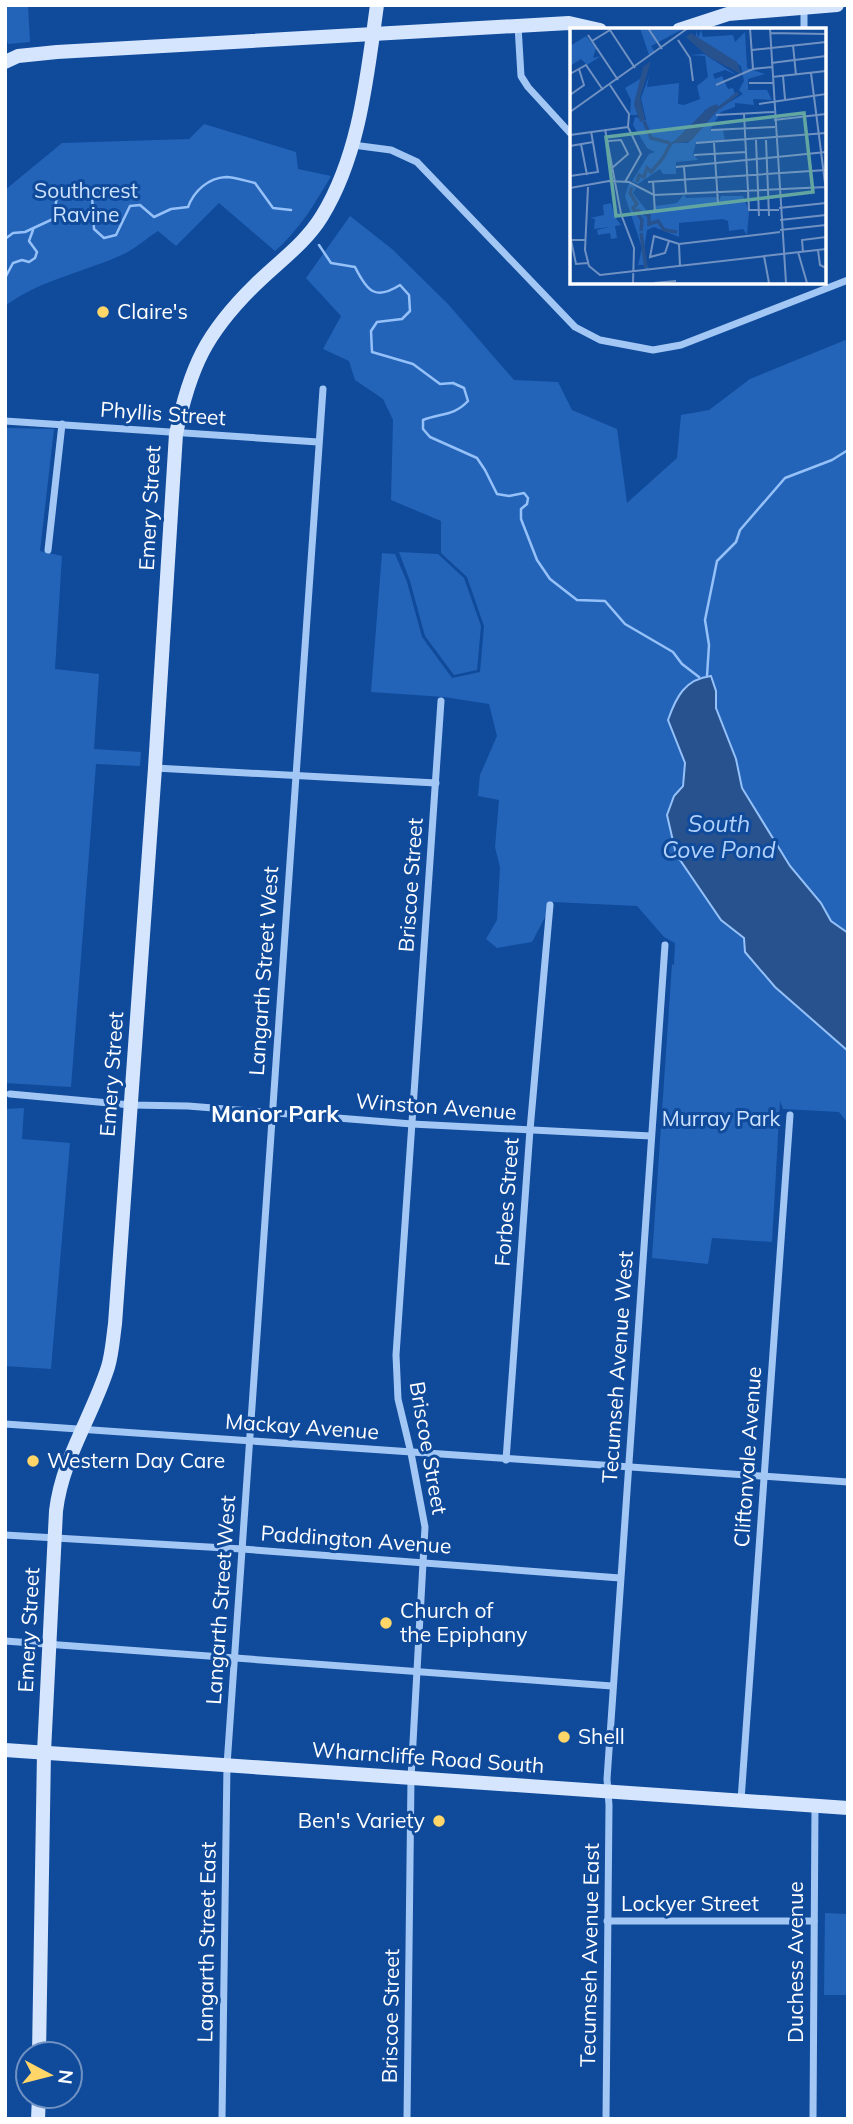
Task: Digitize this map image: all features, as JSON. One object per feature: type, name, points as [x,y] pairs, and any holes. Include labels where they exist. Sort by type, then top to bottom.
[{"type":"street","name":"Emery Street","points":[[39,2040],[44,1752],[58,1490],[108,1366],[112,1344],[155,768],[176,433],[185,393],[211,334],[254,285],[291,253],[321,218],[353,145],[377,5]]},
{"type":"street","points":[[685,28],[728,14],[838,5]]},
{"type":"street","points":[[804,8],[804,28]]},
{"type":"street","points":[[5,62],[18,56],[57,52],[373,33],[569,23],[591,28]]},
{"type":"street","points":[[518,26],[521,76],[527,87],[570,133]]},
{"type":"street","points":[[353,145],[391,150],[417,162],[575,327],[600,340],[653,350],[681,345],[848,280]]},
{"type":"street","name":"Langarth Street West","points":[[227,1765],[323,389]]},
{"type":"street","name":"Phyllis Street","points":[[5,421],[318,442]]},
{"type":"street","points":[[48,550],[62,424]]},
{"type":"street","name":"Briscoe Street","points":[[407,2119],[411,1778],[425,1527],[398,1399],[397,1355],[441,701]]},
{"type":"street","points":[[155,768],[436,783]]},
{"type":"street","name":"Forbes Street","points":[[506,1460],[530,1130],[550,905]]},
{"type":"street","name":"Tecumseh Avenue West","points":[[608,1791],[612,1686],[665,945]]},
{"type":"street","name":"Winston Avenue","points":[[10,1094],[412,1124],[651,1136]]},
{"type":"street","name":"Cliftonvale Avenue","points":[[741,1801],[790,1115]]},
{"type":"street","name":"Mackay Avenue","points":[[5,1424],[628,1469],[848,1482]]},
{"type":"street","name":"Paddington Avenue","points":[[5,1535],[242,1549],[620,1578]]},
{"type":"street","points":[[5,1641],[612,1686]]},
{"type":"street","name":"Wharncliffe Road South","points":[[5,1750],[848,1808]]},
{"type":"street","name":"Langarth Street East","points":[[222,2119],[227,1765]]},
{"type":"street","name":"Tecumseh Avenue East","points":[[606,2119],[608,1791]]},
{"type":"street","name":"Duchess Avenue","points":[[813,2119],[815,1806]]},
{"type":"street","name":"Lockyer Street","points":[[607,1922],[814,1921]]},
{"type":"green space","points":[[5,5],[28,5],[30,42],[8,44],[5,33]]},
{"type":"green space","name":"Southcrest Ravine","points":[[204,124],[296,152],[298,169],[331,176],[312,207],[284,243],[275,251],[219,203],[176,246],[158,231],[126,253],[33,289],[5,306],[5,190],[62,143],[189,139]]},
{"type":"green space","name":"Murray Park","points":[[350,216],[392,249],[448,304],[514,380],[558,382],[572,410],[617,429],[627,503],[677,458],[681,415],[709,410],[750,379],[848,339],[848,933],[831,921],[821,903],[790,866],[742,788],[736,759],[716,708],[716,691],[711,676],[668,720],[680,748],[684,768],[684,777],[674,796],[721,920],[744,938],[775,987],[848,1051],[848,1123],[839,1112],[783,1109],[780,1101],[772,1242],[712,1238],[708,1264],[652,1258],[675,943],[664,937],[637,906],[553,902],[532,942],[497,948],[486,939],[497,920],[500,867],[495,847],[499,800],[478,796],[480,775],[497,736],[489,704],[444,697],[371,692],[382,553],[395,554],[407,582],[422,637],[452,678],[480,672],[484,626],[467,577],[441,553],[441,521],[391,500],[393,420],[383,399],[355,380],[349,361],[323,349],[341,316],[306,278]]},
{"type":"green space","points":[[5,428],[54,429],[40,551],[62,556],[55,669],[99,674],[94,749],[141,752],[140,766],[96,764],[71,1087],[5,1083]]},
{"type":"green space","points":[[399,552],[438,554],[464,578],[481,626],[477,670],[454,675],[425,636]]},
{"type":"green space","points":[[24,1108],[22,1139],[70,1143],[51,1369],[5,1366],[5,1109]]},
{"type":"green space","points":[[825,1913],[848,1914],[848,1995],[824,1995]]},
{"type":"water","name":"South Cove Pond","points":[[711,676],[716,691],[716,708],[736,759],[742,788],[790,866],[821,903],[831,921],[848,933],[848,1051],[775,987],[745,952],[744,938],[721,920],[676,854],[667,815],[674,796],[683,786],[685,763],[668,720],[683,690],[694,681]]},
{"type":"waterway","points":[[5,239],[13,233],[25,232],[53,219],[57,197],[68,188],[81,190],[92,196],[94,229],[104,238],[116,235],[130,206],[140,205],[154,217],[171,209],[188,207],[202,186],[219,178],[255,183],[273,208],[291,210]]},
{"type":"waterway","points":[[5,278],[13,263],[22,260],[29,262],[35,258],[37,252],[29,241],[33,230]]},
{"type":"waterway","points":[[319,245],[331,263],[355,267],[373,291],[384,292],[400,285],[409,295],[410,311],[402,319],[377,322],[371,331],[372,352],[413,364],[440,384],[453,383],[464,388],[468,401],[452,412],[423,420],[423,429],[430,437],[477,458],[497,494],[509,496],[524,493],[528,498],[527,504],[521,509],[521,519],[537,560],[550,579],[577,600],[605,601],[625,624],[673,652],[682,664],[699,677]]},
{"type":"waterway","points":[[707,676],[709,645],[705,620],[717,561],[736,542],[740,530],[785,478],[832,460],[848,450]]},
{"type":"place","name":"Claire's","points":[[103,312]]},
{"type":"place","name":"Western Day Care","points":[[33,1461]]},
{"type":"place","name":"Church of the Epiphany","points":[[386,1623]]},
{"type":"place","name":"Shell","points":[[564,1737]]},
{"type":"place","name":"Ben's Variety","points":[[439,1821]]},
{"type":"district","name":"Manor Park","points":[[275,1114]]}]
